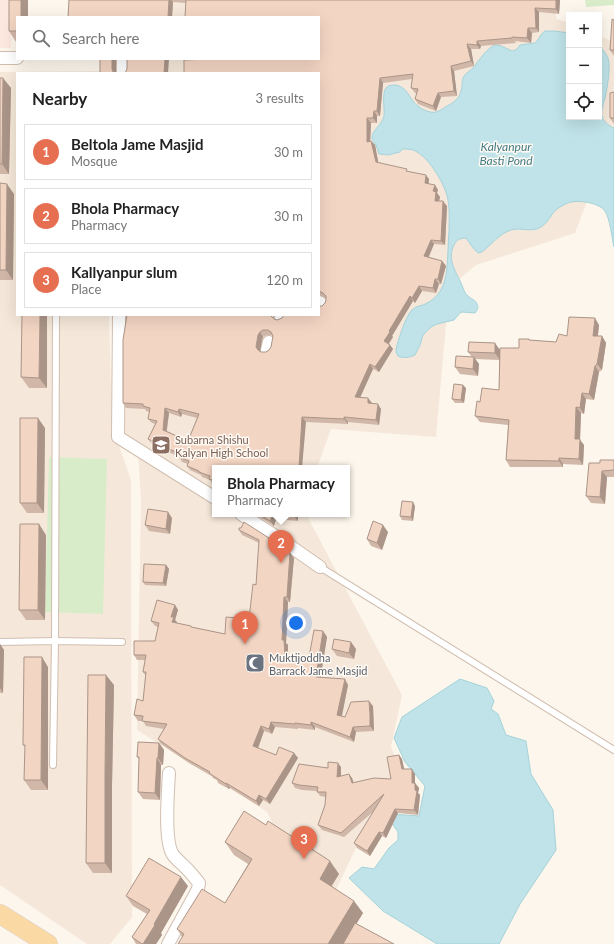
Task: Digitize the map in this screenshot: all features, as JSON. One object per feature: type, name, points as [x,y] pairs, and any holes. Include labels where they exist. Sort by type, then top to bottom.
[{"type":"main road","points":[[0,914],[48,944]]},
{"type":"street","points":[[0,58],[16,58]]},
{"type":"street","points":[[123,60],[123,72]]},
{"type":"street","points":[[120,316],[118,437],[212,496]]},
{"type":"street","points":[[246,517],[320,567]]},
{"type":"street","points":[[168,944],[198,889],[199,883],[171,852],[169,844],[168,821],[169,773]]},
{"type":"lane","points":[[53,765],[56,641],[56,316]]},
{"type":"lane","points":[[320,567],[614,750]]},
{"type":"lane","points":[[0,642],[122,642]]},
{"type":"shaded area","points":[[0,0],[12,0],[11,48],[0,48]]},
{"type":"shaded area","points":[[91,0],[551,0],[557,19],[566,22],[566,120],[602,120],[602,37],[612,41],[614,44],[614,130],[575,233],[476,265],[443,293],[447,313],[436,437],[331,429],[318,465],[212,465],[212,517],[308,517],[402,695],[391,747],[415,802],[363,833],[336,890],[281,855],[281,841],[267,812],[137,730],[141,499],[138,453],[119,441],[119,316],[320,316],[320,72],[120,72],[120,60],[320,60],[320,16],[90,16]]},
{"type":"shaded area","points":[[102,71],[16,72],[16,316],[109,316],[112,425],[131,480],[132,917],[110,944],[87,944],[0,885],[0,72]]},
{"type":"green space","points":[[585,0],[614,0],[614,5],[586,7]]},
{"type":"green space","points":[[49,457],[107,459],[103,614],[45,612]]},
{"type":"water","name":"Kalyanpur Basti Pond","points":[[545,31],[566,33],[566,120],[602,120],[602,114],[605,122],[613,128],[614,127],[614,247],[610,224],[605,211],[594,204],[579,201],[569,202],[557,209],[546,223],[537,229],[515,229],[507,232],[482,252],[478,253],[466,238],[458,240],[455,243],[451,255],[454,269],[466,293],[475,301],[478,307],[477,310],[475,313],[462,312],[454,320],[431,327],[423,335],[415,355],[405,358],[400,357],[396,351],[407,317],[414,308],[434,299],[441,290],[445,280],[449,231],[449,204],[447,194],[437,173],[422,155],[414,150],[406,149],[402,149],[400,152],[388,155],[379,154],[372,137],[384,116],[385,89],[390,85],[402,87],[420,108],[430,112],[437,112],[458,98],[464,76],[490,48],[498,45],[513,51],[520,45],[535,43]]},
{"type":"water","name":"Kalyanpur Basti Pond","points":[[602,49],[609,62],[605,98],[602,109]]},
{"type":"water","points":[[460,679],[487,688],[494,701],[491,709],[498,714],[506,735],[526,741],[531,774],[553,810],[556,850],[520,904],[499,944],[437,944],[383,911],[349,878],[362,867],[374,869],[389,848],[398,840],[398,832],[391,822],[391,814],[419,816],[425,786],[405,762],[394,738],[402,717]]},
{"type":"building","points":[[9,0],[21,0],[21,16],[16,16],[16,31],[9,31]]},
{"type":"building","points":[[69,0],[169,0],[168,16],[68,16]]},
{"type":"building","points":[[186,0],[556,0],[556,9],[535,8],[536,28],[528,28],[527,38],[512,37],[477,41],[477,45],[467,44],[471,61],[451,66],[454,91],[438,93],[433,106],[415,99],[418,89],[411,88],[413,74],[380,78],[377,111],[374,111],[373,118],[367,118],[367,142],[371,141],[376,162],[426,175],[425,183],[435,185],[433,191],[436,192],[435,201],[443,201],[441,241],[431,240],[424,256],[442,261],[438,279],[435,279],[433,288],[419,286],[412,298],[410,296],[384,341],[390,345],[375,367],[370,364],[355,397],[368,398],[368,403],[378,404],[376,420],[344,417],[344,419],[302,417],[299,465],[212,465],[212,480],[209,479],[210,476],[187,466],[189,461],[179,457],[180,454],[148,439],[157,421],[148,419],[150,408],[143,406],[143,404],[123,403],[123,340],[127,316],[271,316],[277,320],[283,316],[320,316],[320,306],[325,303],[326,300],[326,296],[320,292],[320,72],[184,72],[184,60],[320,60],[320,16],[185,16]],"holes":[[[263,330],[268,330],[273,336],[271,347],[266,352],[261,352],[256,347],[258,335]],[[165,408],[178,412],[179,409],[199,414],[188,441],[163,430]]]},
{"type":"building","points":[[612,19],[614,20],[614,50],[610,50]]},
{"type":"building","points":[[100,60],[112,60],[113,72],[100,72]]},
{"type":"building","points":[[127,60],[165,60],[164,72],[126,72]]},
{"type":"building","points":[[0,78],[3,78],[2,164],[0,164]]},
{"type":"building","points":[[614,92],[614,118],[610,118],[610,93]]},
{"type":"building","points":[[0,183],[7,184],[6,270],[0,270]]},
{"type":"building","points":[[22,316],[40,316],[39,378],[21,377]]},
{"type":"building","points":[[569,317],[595,318],[593,336],[602,336],[597,364],[595,366],[589,394],[582,393],[580,408],[576,407],[575,439],[580,439],[579,459],[559,458],[559,461],[506,460],[509,420],[475,416],[477,401],[480,402],[482,388],[499,390],[500,348],[519,348],[519,339],[556,342],[559,334],[567,336]]},
{"type":"building","points":[[469,342],[495,343],[495,353],[468,352]]},
{"type":"building","points":[[456,356],[474,357],[473,369],[455,367]]},
{"type":"building","points":[[454,384],[463,385],[461,400],[452,399]]},
{"type":"building","points":[[20,418],[38,418],[37,503],[20,503]]},
{"type":"building","points":[[600,460],[614,460],[614,470],[602,471],[600,497],[586,496],[589,463],[600,463]]},
{"type":"building","points":[[402,501],[413,502],[411,517],[400,516]]},
{"type":"building","points":[[148,509],[168,512],[166,529],[145,525]]},
{"type":"building","points":[[264,517],[272,517],[270,521]]},
{"type":"building","points":[[373,521],[383,525],[377,543],[367,539]]},
{"type":"building","points":[[244,522],[269,538],[269,544],[280,545],[290,553],[287,597],[284,597],[282,640],[284,640],[285,656],[309,657],[314,630],[323,631],[316,677],[345,679],[337,715],[345,717],[351,702],[369,701],[370,714],[370,726],[353,727],[350,737],[311,722],[311,725],[271,722],[269,729],[261,726],[253,746],[276,755],[279,747],[294,753],[266,799],[259,795],[256,801],[226,784],[158,739],[167,724],[142,721],[143,716],[134,715],[137,699],[143,701],[146,672],[143,672],[146,655],[134,655],[134,641],[155,641],[159,623],[151,621],[157,600],[175,605],[171,617],[174,617],[172,622],[191,627],[225,634],[226,617],[249,619],[253,584],[256,585],[259,540],[239,530]]},
{"type":"building","points":[[20,524],[39,524],[38,610],[19,610]]},
{"type":"building","points":[[144,564],[166,565],[163,583],[143,582]]},
{"type":"building","points":[[334,639],[351,642],[349,653],[332,649]]},
{"type":"building","points":[[24,657],[42,657],[41,780],[24,780]]},
{"type":"building","points":[[88,675],[106,675],[105,863],[86,863]]},
{"type":"building","points":[[138,742],[159,743],[155,793],[138,792]]},
{"type":"building","points":[[399,755],[402,769],[412,769],[412,783],[415,783],[415,790],[417,791],[414,810],[395,809],[383,833],[379,832],[367,851],[354,843],[384,794],[341,833],[318,825],[325,805],[326,792],[317,792],[318,787],[292,783],[299,764],[328,768],[328,762],[338,763],[337,777],[349,774],[352,783],[374,778],[391,779],[387,757]]},
{"type":"building","points":[[244,811],[266,825],[268,821],[330,861],[320,879],[354,901],[328,944],[178,944],[184,934],[177,929],[202,889],[225,903],[252,859],[225,842]]},
{"type":"building","points":[[149,858],[181,877],[154,924],[155,925],[142,944],[132,937],[150,910],[126,896]]},
{"type":"building","points":[[355,923],[394,944],[343,944]]},
{"type":"place","name":"Subarna Shishu Kalyan High School","points":[[161,445]]},
{"type":"place","name":"Bhola Pharmacy","points":[[281,563]]},
{"type":"place","name":"Beltola Jame Masjid","points":[[245,644]]},
{"type":"place","name":"Muktijoddha Barrack Jame Masjid","points":[[255,663]]},
{"type":"place","name":"Kallyanpur slum","points":[[304,859]]}]
